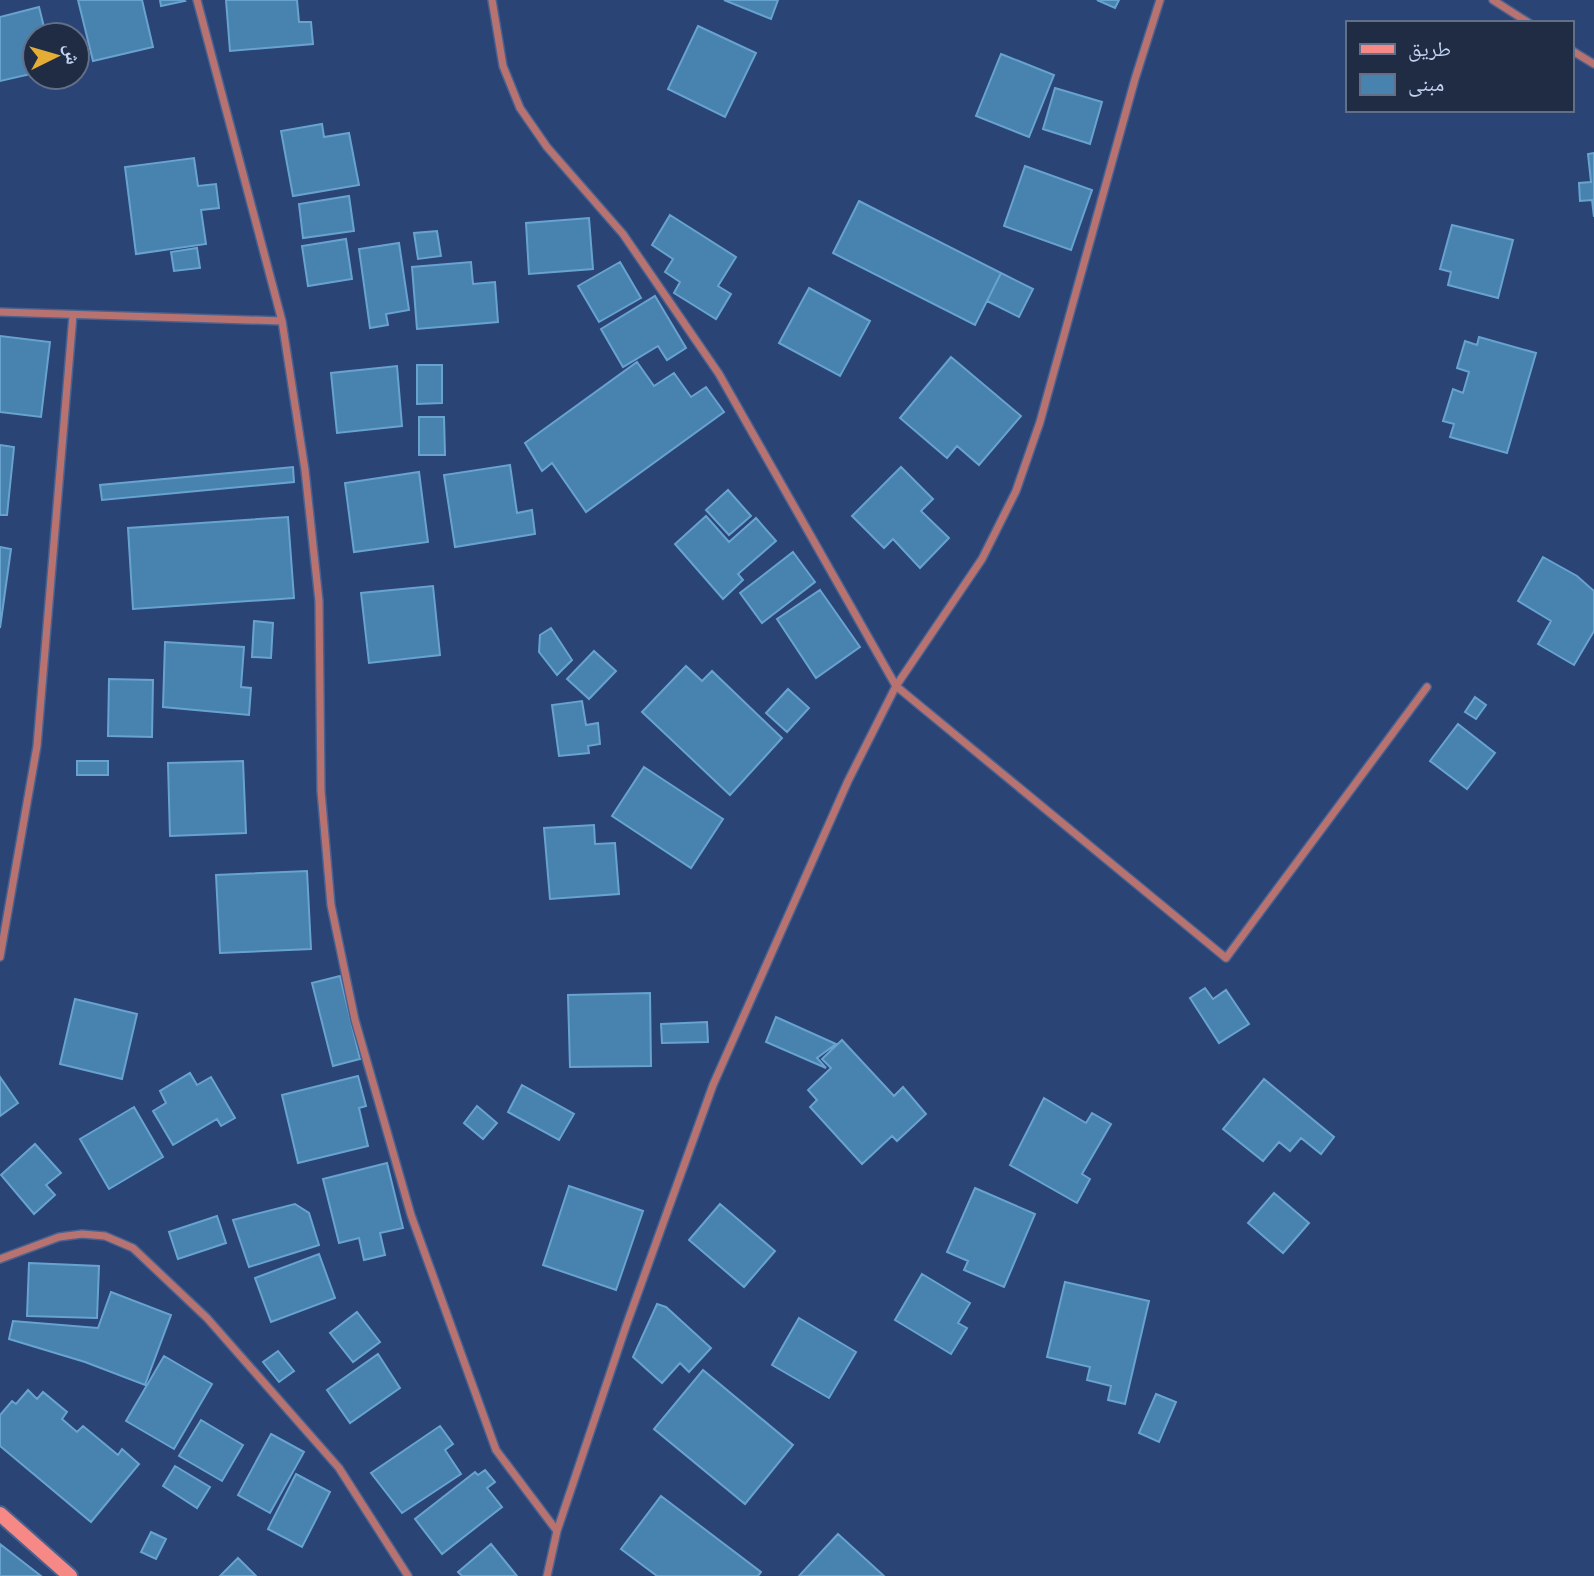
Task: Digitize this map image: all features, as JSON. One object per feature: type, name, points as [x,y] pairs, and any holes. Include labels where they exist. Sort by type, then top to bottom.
[{"type":"street","points":[[197,0],[282,321],[304,470],[319,601],[321,792],[331,905],[355,1020],[411,1215],[496,1451],[557,1531]]},
{"type":"street","points":[[492,0],[503,66],[520,108],[547,147],[623,234],[719,374],[896,687],[1226,958],[1427,687]]},
{"type":"street","points":[[547,1576],[557,1531],[713,1085],[848,781],[896,687],[982,559],[1016,491],[1040,422],[1135,79],[1160,0]]},
{"type":"street","points":[[1493,0],[1526,21]]},
{"type":"street","points":[[1573,51],[1594,64]]},
{"type":"street","points":[[0,313],[282,321]]},
{"type":"street","points":[[0,957],[37,746],[74,314]]},
{"type":"street","points":[[0,1259],[59,1237],[82,1234],[104,1236],[133,1248],[207,1318],[339,1468],[408,1576]]},
{"type":"street","points":[[0,1514],[70,1576]]},
{"type":"building","points":[[78,0],[142,0],[153,47],[93,61],[91,21],[83,21]]},
{"type":"building","points":[[160,0],[184,0],[185,1],[161,6]]},
{"type":"building","points":[[226,0],[297,0],[299,22],[311,22],[313,44],[230,51]]},
{"type":"building","points":[[724,0],[778,0],[771,19]]},
{"type":"building","points":[[1097,0],[1119,0],[1115,8]]},
{"type":"building","points":[[39,7],[42,21],[21,21],[21,76],[0,81],[0,17]]},
{"type":"building","points":[[698,26],[756,53],[725,117],[668,89]]},
{"type":"building","points":[[1001,54],[1054,75],[1029,137],[976,116]]},
{"type":"building","points":[[1055,88],[1102,102],[1090,144],[1043,129]]},
{"type":"building","points":[[322,124],[324,137],[349,133],[359,185],[293,196],[281,131]]},
{"type":"building","points":[[1594,153],[1594,217],[1592,200],[1580,201],[1579,183],[1591,182],[1588,154]]},
{"type":"building","points":[[194,158],[198,186],[216,184],[219,208],[201,210],[206,244],[136,254],[125,167]]},
{"type":"building","points":[[1025,166],[1092,190],[1071,250],[1004,226]]},
{"type":"building","points":[[349,196],[354,231],[303,238],[299,204]]},
{"type":"building","points":[[859,201],[1001,273],[975,325],[833,253]]},
{"type":"building","points":[[670,215],[736,257],[718,286],[731,294],[716,319],[674,293],[680,282],[665,272],[673,259],[652,245]]},
{"type":"building","points":[[589,218],[593,269],[529,274],[526,223]]},
{"type":"building","points":[[1452,225],[1513,240],[1498,298],[1448,285],[1451,272],[1440,269]]},
{"type":"building","points":[[437,231],[441,256],[418,259],[414,233]]},
{"type":"building","points":[[346,239],[352,279],[308,286],[302,246]]},
{"type":"building","points":[[399,243],[409,310],[386,314],[388,325],[370,328],[359,249]]},
{"type":"building","points":[[197,248],[200,268],[174,271],[171,252]]},
{"type":"building","points":[[471,262],[473,284],[495,282],[498,322],[417,329],[412,267]]},
{"type":"building","points":[[620,262],[641,298],[599,322],[578,286]]},
{"type":"building","points":[[1001,273],[1033,289],[1019,317],[987,301]]},
{"type":"building","points":[[809,288],[870,321],[840,376],[779,343]]},
{"type":"building","points":[[655,296],[686,348],[667,360],[658,346],[623,367],[601,329]]},
{"type":"building","points":[[0,336],[50,342],[41,417],[0,412]]},
{"type":"building","points":[[1479,337],[1536,353],[1507,453],[1450,437],[1454,424],[1443,421],[1453,389],[1463,393],[1469,372],[1457,368],[1465,341],[1477,345]]},
{"type":"building","points":[[951,357],[1021,416],[979,465],[957,446],[947,458],[900,418]]},
{"type":"building","points":[[637,362],[654,386],[674,373],[691,397],[706,387],[724,412],[586,512],[552,463],[542,471],[525,443]]},
{"type":"building","points":[[417,365],[442,365],[442,403],[417,404]]},
{"type":"building","points":[[397,366],[402,426],[337,433],[331,373]]},
{"type":"building","points":[[419,417],[444,417],[445,455],[419,455]]},
{"type":"building","points":[[0,445],[14,447],[7,515],[0,515]]},
{"type":"building","points":[[510,465],[517,513],[532,510],[535,534],[455,547],[444,475]]},
{"type":"building","points":[[293,467],[294,482],[102,500],[100,485]]},
{"type":"building","points":[[901,467],[933,499],[921,511],[949,538],[920,568],[893,539],[884,548],[852,516]]},
{"type":"building","points":[[419,472],[428,542],[354,552],[345,483]]},
{"type":"building","points":[[728,490],[751,516],[729,535],[706,510]]},
{"type":"building","points":[[706,516],[729,542],[756,518],[776,541],[738,574],[743,580],[723,599],[675,544]]},
{"type":"building","points":[[288,517],[294,598],[133,609],[128,528]]},
{"type":"building","points":[[0,547],[11,549],[0,628]]},
{"type":"building","points":[[793,552],[815,582],[762,623],[740,593]]},
{"type":"building","points":[[1543,557],[1577,576],[1594,591],[1594,631],[1574,665],[1538,644],[1551,621],[1518,601]]},
{"type":"building","points":[[433,586],[440,655],[369,663],[361,593]]},
{"type":"building","points":[[820,590],[860,647],[816,678],[777,619]]},
{"type":"building","points":[[254,621],[273,623],[271,658],[252,657]]},
{"type":"building","points":[[551,628],[572,660],[557,675],[539,652],[540,635]]},
{"type":"building","points":[[165,642],[244,647],[241,687],[251,688],[249,715],[163,707]]},
{"type":"building","points":[[594,651],[616,671],[589,699],[567,679]]},
{"type":"building","points":[[686,666],[702,681],[712,671],[782,738],[730,795],[642,712]]},
{"type":"building","points":[[109,679],[153,680],[152,737],[108,736]]},
{"type":"building","points":[[788,689],[809,708],[787,732],[766,713]]},
{"type":"building","points":[[1475,697],[1486,705],[1476,719],[1465,712]]},
{"type":"building","points":[[582,701],[586,725],[598,723],[600,744],[588,746],[589,753],[559,756],[552,705]]},
{"type":"building","points":[[1458,724],[1495,753],[1467,789],[1430,761]]},
{"type":"building","points":[[77,761],[108,761],[108,775],[77,775]]},
{"type":"building","points":[[243,761],[246,833],[170,836],[168,763]]},
{"type":"building","points":[[644,767],[723,819],[691,868],[612,816]]},
{"type":"building","points":[[594,825],[595,844],[615,843],[619,894],[550,899],[544,828]]},
{"type":"building","points":[[307,871],[311,949],[220,953],[216,875]]},
{"type":"building","points":[[340,976],[360,1059],[333,1066],[312,983]]},
{"type":"building","points":[[1205,988],[1213,999],[1226,990],[1249,1024],[1219,1043],[1190,998]]},
{"type":"building","points":[[650,993],[651,1066],[570,1067],[568,995]]},
{"type":"building","points":[[75,999],[137,1014],[122,1079],[60,1064]]},
{"type":"building","points":[[776,1017],[836,1044],[817,1058],[826,1068],[766,1042]]},
{"type":"building","points":[[707,1022],[708,1042],[662,1043],[661,1024]]},
{"type":"building","points":[[842,1040],[894,1096],[903,1087],[926,1114],[897,1141],[892,1136],[862,1164],[810,1107],[817,1100],[808,1090],[831,1068],[822,1059]]},
{"type":"building","points":[[190,1073],[197,1085],[211,1077],[235,1118],[221,1126],[217,1119],[173,1145],[153,1111],[166,1103],[160,1091]]},
{"type":"building","points":[[358,1076],[366,1106],[359,1108],[368,1146],[298,1163],[282,1095]]},
{"type":"building","points":[[0,1077],[18,1103],[0,1116]]},
{"type":"building","points":[[1264,1079],[1334,1137],[1321,1154],[1301,1138],[1290,1151],[1279,1142],[1263,1161],[1223,1129]]},
{"type":"building","points":[[522,1085],[574,1114],[559,1140],[508,1112]]},
{"type":"building","points":[[1044,1098],[1086,1123],[1092,1113],[1111,1124],[1082,1174],[1090,1179],[1077,1203],[1010,1165]]},
{"type":"building","points":[[477,1106],[497,1123],[483,1139],[464,1123]]},
{"type":"building","points":[[134,1107],[163,1157],[109,1189],[80,1139]]},
{"type":"building","points":[[35,1144],[61,1173],[46,1185],[55,1195],[34,1214],[1,1175]]},
{"type":"building","points":[[387,1163],[403,1228],[380,1233],[385,1255],[364,1260],[359,1238],[339,1243],[323,1179]]},
{"type":"building","points":[[569,1186],[643,1211],[616,1290],[543,1265]]},
{"type":"building","points":[[975,1188],[1035,1214],[1004,1287],[964,1270],[968,1261],[947,1252]]},
{"type":"building","points":[[1274,1193],[1309,1223],[1283,1253],[1248,1223]]},
{"type":"building","points":[[295,1204],[309,1213],[319,1245],[249,1267],[233,1220]]},
{"type":"building","points":[[720,1204],[775,1251],[744,1287],[689,1240]]},
{"type":"building","points":[[217,1216],[226,1243],[178,1259],[169,1232]]},
{"type":"building","points":[[319,1254],[335,1298],[271,1322],[255,1278]]},
{"type":"building","points":[[29,1263],[99,1266],[97,1318],[27,1316]]},
{"type":"building","points":[[922,1274],[970,1303],[958,1323],[967,1328],[951,1354],[895,1320]]},
{"type":"building","points":[[1065,1282],[1149,1301],[1125,1404],[1108,1400],[1111,1386],[1087,1380],[1090,1367],[1047,1357]]},
{"type":"building","points":[[111,1292],[171,1315],[145,1385],[85,1362],[9,1339],[13,1321],[98,1328]]},
{"type":"building","points":[[657,1304],[666,1307],[711,1348],[689,1372],[680,1363],[662,1383],[633,1357]]},
{"type":"building","points":[[357,1312],[380,1342],[353,1362],[330,1333]]},
{"type":"building","points":[[799,1318],[856,1352],[829,1398],[772,1365]]},
{"type":"building","points":[[278,1351],[294,1371],[279,1382],[263,1362]]},
{"type":"building","points":[[378,1354],[400,1388],[350,1423],[327,1390]]},
{"type":"building","points":[[164,1356],[212,1384],[174,1449],[126,1421]]},
{"type":"building","points":[[703,1370],[793,1445],[745,1504],[654,1429]]},
{"type":"building","points":[[28,1390],[37,1399],[43,1392],[67,1412],[62,1419],[77,1432],[83,1426],[118,1455],[122,1449],[139,1464],[91,1522],[0,1446],[0,1415],[12,1401],[16,1404]]},
{"type":"building","points":[[1156,1394],[1176,1402],[1159,1442],[1139,1433]]},
{"type":"building","points":[[201,1420],[243,1445],[222,1481],[179,1456]]},
{"type":"building","points":[[440,1426],[453,1444],[445,1450],[461,1474],[402,1513],[371,1473]]},
{"type":"building","points":[[271,1434],[304,1452],[270,1513],[238,1495]]},
{"type":"building","points":[[175,1466],[210,1487],[197,1508],[163,1486]]},
{"type":"building","points":[[485,1470],[495,1482],[487,1488],[502,1507],[442,1554],[415,1519],[475,1472],[478,1475]]},
{"type":"building","points":[[296,1474],[330,1492],[302,1547],[268,1529]]},
{"type":"building","points":[[661,1496],[761,1572],[758,1576],[657,1576],[621,1549]]},
{"type":"building","points":[[151,1532],[166,1539],[156,1559],[141,1552]]},
{"type":"building","points":[[838,1534],[884,1576],[799,1576]]},
{"type":"building","points":[[0,1544],[41,1576],[0,1576]]},
{"type":"building","points":[[491,1544],[517,1576],[462,1576],[458,1572]]},
{"type":"building","points":[[238,1558],[256,1576],[220,1576]]}]
